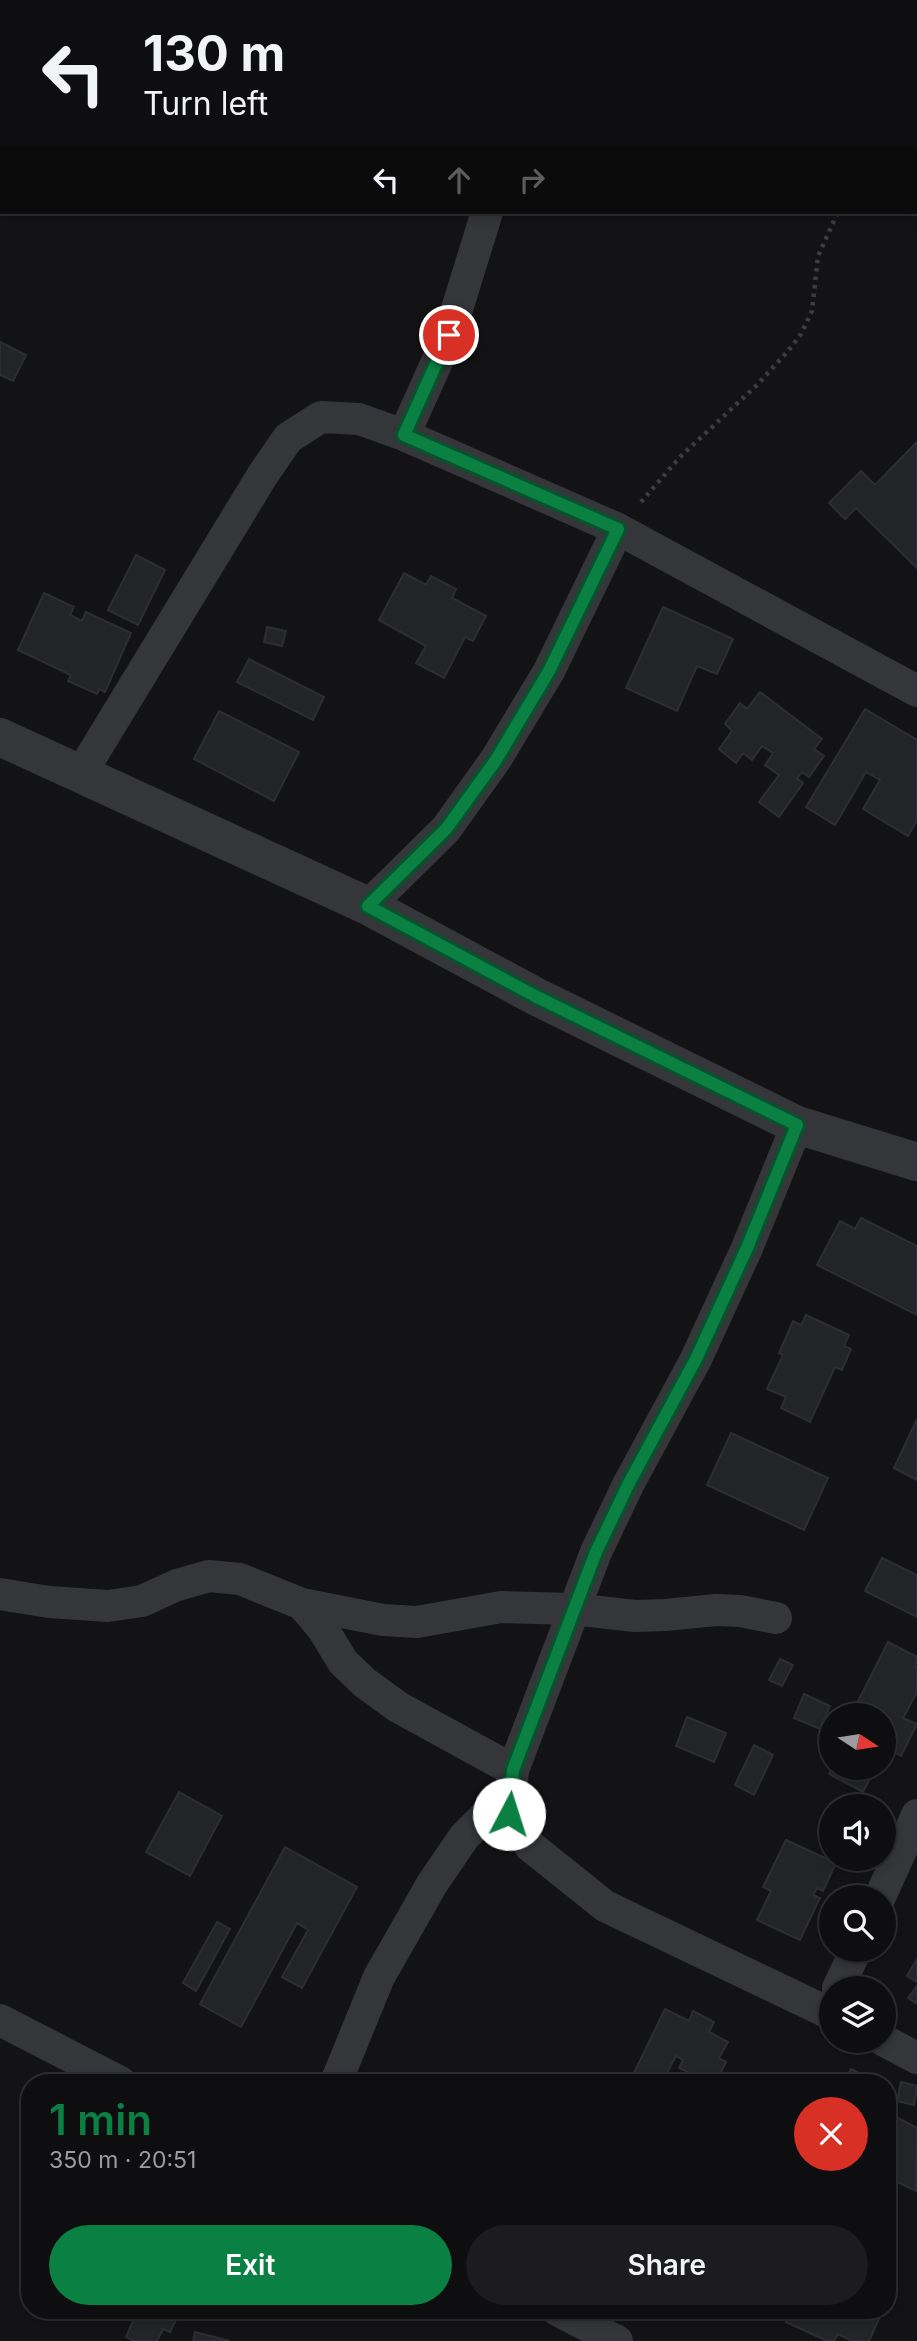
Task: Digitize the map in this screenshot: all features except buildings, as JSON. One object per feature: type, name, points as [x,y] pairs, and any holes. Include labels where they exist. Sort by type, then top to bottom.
[{"type":"street","points":[[404,435],[449,335],[486,214]]},
{"type":"street","points":[[80,775],[203,571],[288,438],[321,417],[359,419],[404,435],[618,529],[917,691]]},
{"type":"street","points":[[368,906],[446,829],[496,760],[549,671],[618,529]]},
{"type":"street","points":[[0,737],[368,906],[535,996],[797,1125],[917,1162]]},
{"type":"street","points":[[797,1125],[747,1248],[696,1359],[629,1483],[596,1552],[513,1770],[509,1814],[530,1846],[605,1906],[819,1998]]},
{"type":"street","points":[[0,1594],[49,1602],[108,1606],[142,1601],[177,1585],[209,1576],[240,1579],[302,1604],[383,1620],[417,1622],[501,1607],[573,1609],[635,1616],[716,1610],[740,1611],[776,1618]]},
{"type":"street","points":[[302,1604],[323,1629],[343,1662],[365,1683],[398,1707],[513,1770]]},
{"type":"street","points":[[339,2074],[379,1977],[432,1884],[464,1837],[488,1813],[510,1801]]},
{"type":"street","points":[[885,1885],[917,1815]]},
{"type":"street","points":[[0,2020],[105,2074]]},
{"type":"street","points":[[896,2047],[917,2058]]},
{"type":"street","points":[[559,2322],[617,2341]]},
{"type":"path","points":[[618,529],[680,457],[756,386],[801,334],[812,311],[818,256],[837,214]]},
{"type":"route","points":[[449,335],[404,435],[618,529],[549,671],[496,760],[446,829],[368,906],[535,996],[797,1125],[747,1248],[696,1359],[629,1483],[596,1552],[513,1770],[509,1814]]}]
